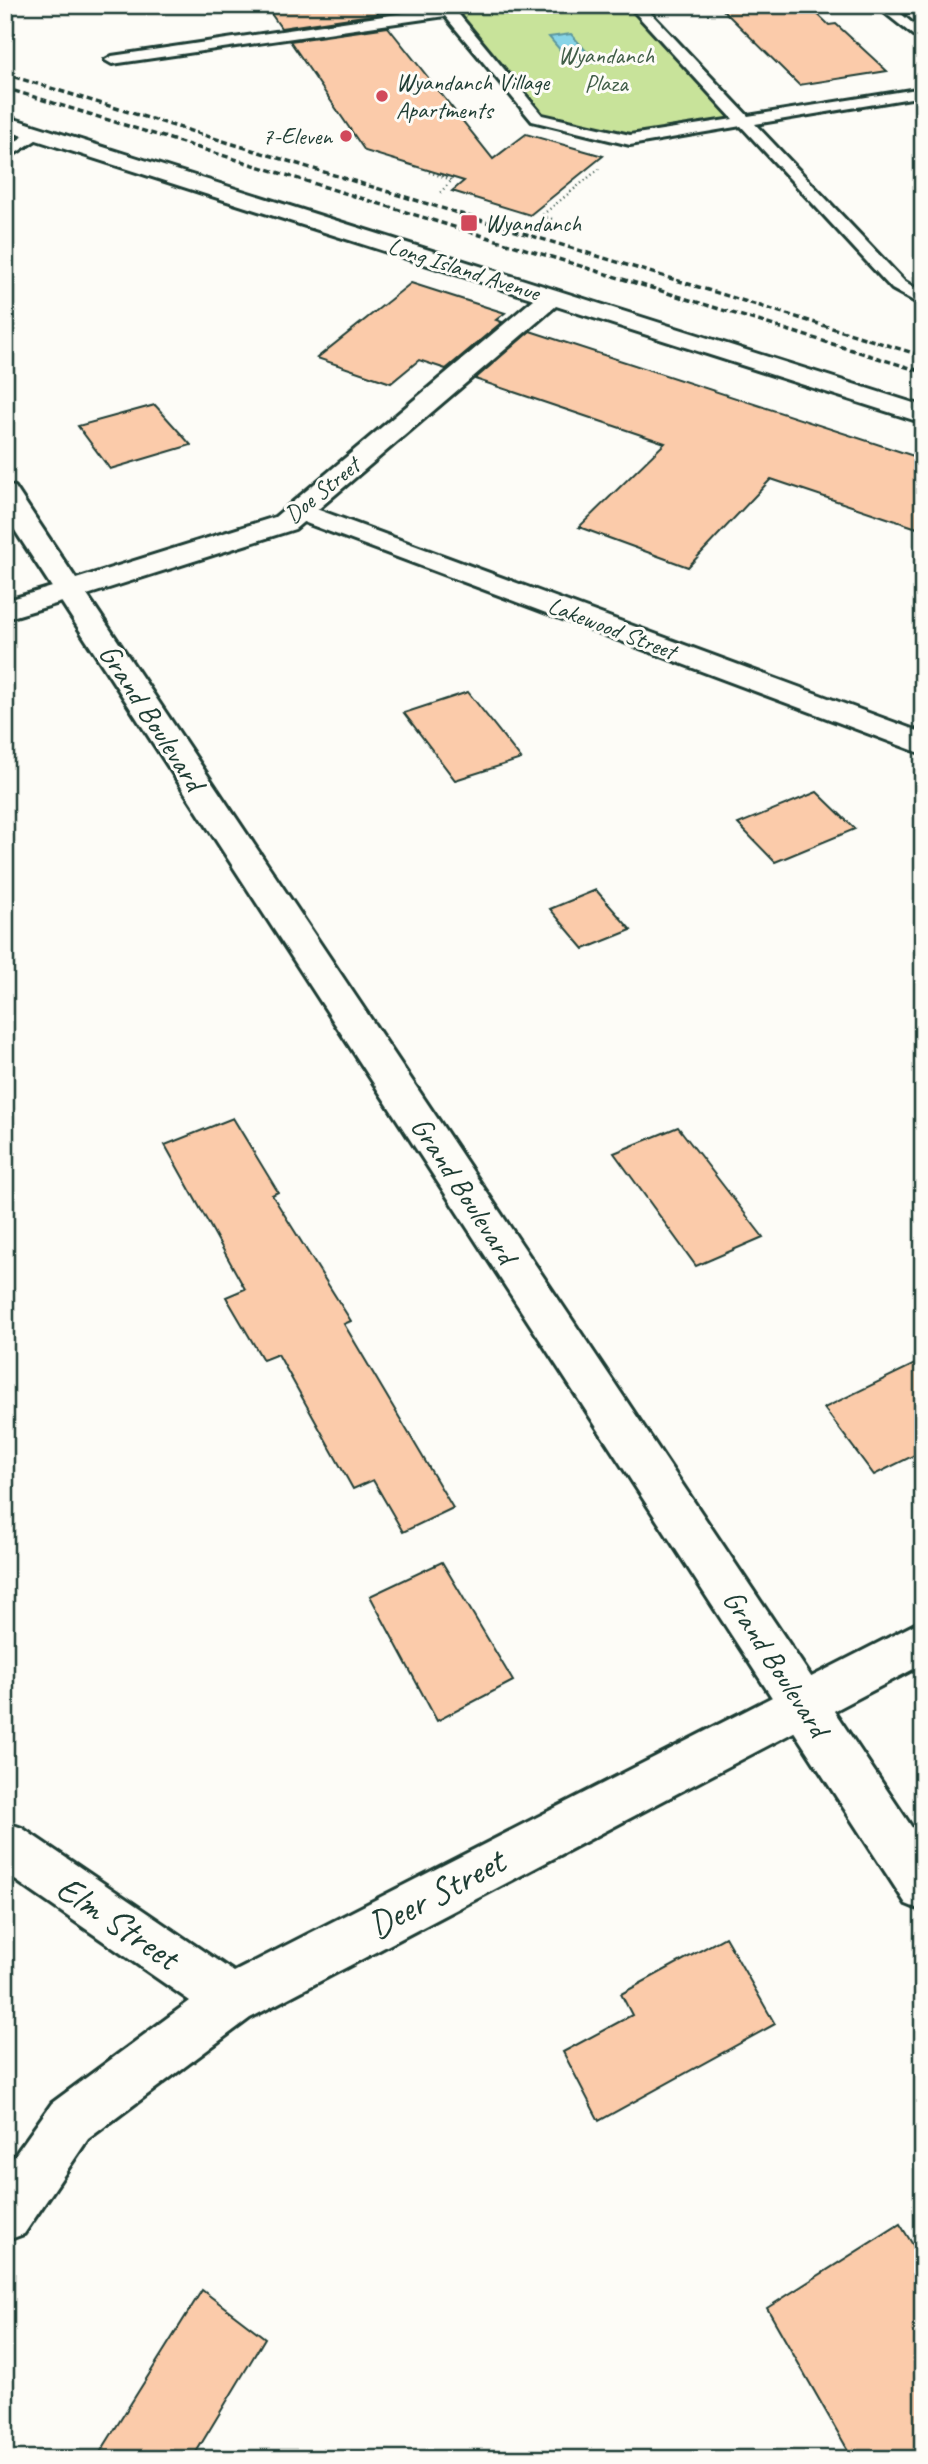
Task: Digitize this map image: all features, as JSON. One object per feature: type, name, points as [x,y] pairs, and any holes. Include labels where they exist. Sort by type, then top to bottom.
[{"type":"street","name":"Long Island Avenue","points":[[5,123],[923,415]]},
{"type":"street","name":"Doe Street","points":[[5,610],[285,523],[552,297]]},
{"type":"street","name":"Grand Boulevard","points":[[5,493],[923,1886]]},
{"type":"street","name":"Lakewood Street","points":[[300,511],[923,744]]},
{"type":"street","name":"Deer Street","points":[[5,2215],[70,2121],[232,2000],[923,1641]]},
{"type":"street","name":"Elm Street","points":[[5,1845],[232,2000]]},
{"type":"lane","points":[[635,5],[898,285],[923,300]]},
{"type":"lane","points":[[885,8],[921,5]]},
{"type":"lane","points":[[113,60],[446,8],[537,118],[630,140],[923,92]]},
{"type":"lane","points":[[885,8],[923,39]]},
{"type":"lane","points":[[5,155],[37,133]]},
{"type":"path","points":[[552,219],[541,216],[603,166]]},
{"type":"path","points":[[429,172],[452,180],[439,194]]},
{"type":"green space","name":"Wyandanch Plaza","points":[[445,5],[635,5],[742,120],[631,139],[539,117]]},
{"type":"water","points":[[571,34],[596,62],[573,65],[549,37]]},
{"type":"building","points":[[265,5],[371,5],[378,14],[281,28]]},
{"type":"building","points":[[718,5],[808,5],[829,25],[836,24],[887,71],[799,85]]},
{"type":"building","points":[[388,27],[493,159],[526,134],[603,156],[530,215],[452,191],[464,181],[365,151],[290,41]]},
{"type":"building","points":[[411,283],[505,313],[496,320],[502,322],[446,369],[419,360],[391,383],[317,358]]},
{"type":"building","points":[[530,331],[923,459],[923,530],[771,479],[688,567],[579,527],[665,443],[475,379]]},
{"type":"building","points":[[155,405],[191,445],[110,469],[78,426]]},
{"type":"building","points":[[468,692],[521,759],[455,780],[404,713]]},
{"type":"building","points":[[817,792],[855,829],[775,862],[738,824]]},
{"type":"building","points":[[596,890],[631,930],[584,949],[550,909]]},
{"type":"building","points":[[233,1118],[278,1192],[272,1195],[351,1321],[344,1324],[453,1508],[403,1532],[373,1480],[353,1489],[278,1354],[263,1360],[226,1297],[245,1289],[165,1145]]},
{"type":"building","points":[[678,1127],[763,1237],[696,1266],[614,1153]]},
{"type":"building","points":[[923,1360],[923,1451],[874,1475],[824,1408]]},
{"type":"building","points":[[442,1562],[513,1681],[437,1721],[370,1596]]},
{"type":"building","points":[[725,1937],[775,2024],[599,2121],[563,2052],[632,2015],[621,1994]]},
{"type":"building","points":[[900,2224],[923,2261],[923,2459],[853,2459],[767,2308]]},
{"type":"building","points":[[202,2290],[265,2338],[192,2459],[96,2459]]},
{"type":"railway","points":[[5,74],[923,356]]},
{"type":"railway","points":[[5,88],[923,372]]},
{"type":"place","name":"Wyandanch Village Apartments","points":[[382,96]]},
{"type":"place","name":"7-Eleven","points":[[346,136]]},
{"type":"place","name":"Wyandanch","points":[[469,223]]}]
